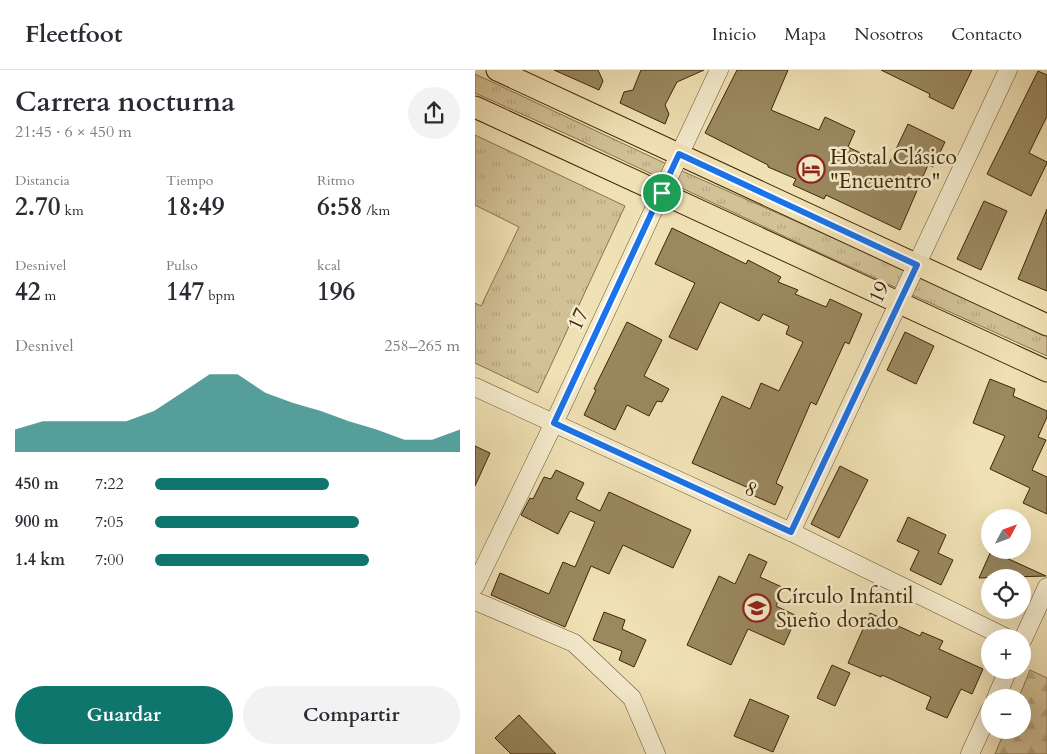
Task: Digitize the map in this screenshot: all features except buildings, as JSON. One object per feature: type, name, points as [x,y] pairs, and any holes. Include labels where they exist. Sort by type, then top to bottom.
[{"type":"main road","points":[[497,70],[1047,325]]},
{"type":"main road","points":[[475,106],[1047,371]]},
{"type":"street","name":"17","points":[[475,586],[554,423],[719,70]]},
{"type":"street","name":"19","points":[[791,532],[1009,70]]},
{"type":"street","name":"8","points":[[475,387],[791,532],[989,629]]},
{"type":"street","points":[[1031,631],[1047,587]]},
{"type":"street","points":[[475,601],[574,643],[632,698],[655,754]]},
{"type":"street","points":[[970,754],[981,730]]},
{"type":"green space","points":[[475,74],[673,167],[913,273],[1047,336],[1047,356],[475,93]]},
{"type":"green space","points":[[475,135],[625,206],[538,393],[475,363],[475,303],[481,306],[519,227],[475,205]]},
{"type":"green space","points":[[1031,670],[1047,678],[1047,754],[995,754],[1001,739],[1031,739],[1031,689],[1022,689],[1026,679],[1031,679]]},
{"type":"place","name":"Hostal Clásico \"Encuentro\"","points":[[811,169]]},
{"type":"place","name":"Círculo Infantil Sueño dorado","points":[[757,608]]},
{"type":"route","points":[[679,154],[917,265],[791,532],[554,423],[662,193],[679,154]]}]
